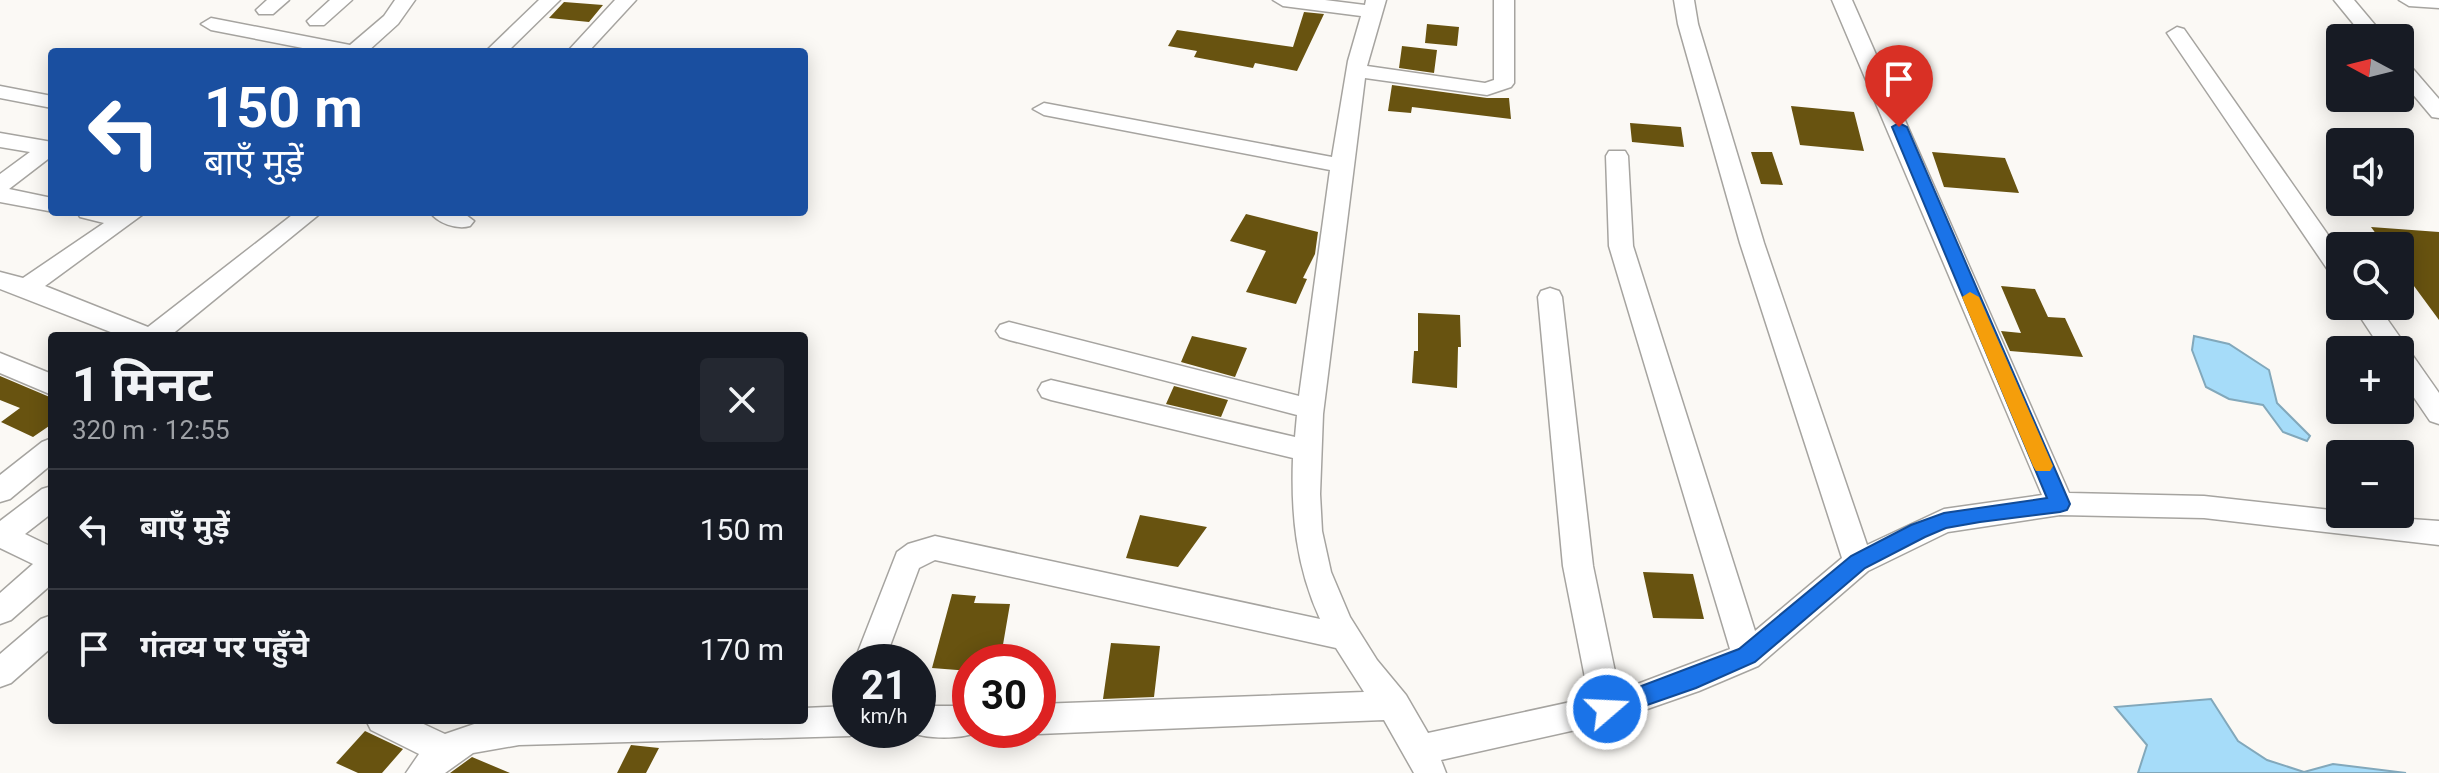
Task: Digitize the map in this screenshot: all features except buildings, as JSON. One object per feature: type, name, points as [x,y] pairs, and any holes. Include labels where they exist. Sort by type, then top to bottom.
[{"type":"street","points":[[317,21],[342,0]]},
{"type":"street","points":[[359,48],[391,20],[405,0]]},
{"type":"street","points":[[499,48],[550,0]]},
{"type":"street","points":[[581,48],[626,0]]},
{"type":"street","points":[[1283,0],[1374,6],[1357,71],[1343,166],[1308,451],[1307,529],[1325,596],[1344,637],[1395,705],[1426,761],[1607,709],[1688,681],[1747,656],[1858,562],[1944,521],[2060,504],[2204,507],[2439,533]]},
{"type":"street","points":[[1357,71],[1487,89],[1501,86],[1504,83],[1504,0]]},
{"type":"street","points":[[1684,0],[1688,24],[1752,243],[1858,562]]},
{"type":"street","points":[[1842,0],[2060,504]]},
{"type":"street","points":[[2344,0],[2364,24]]},
{"type":"street","points":[[2409,0],[2439,2]]},
{"type":"street","points":[[211,24],[334,48]]},
{"type":"street","points":[[2177,33],[2326,250]]},
{"type":"street","points":[[2414,83],[2439,112]]},
{"type":"street","points":[[0,92],[48,101]]},
{"type":"street","points":[[1044,109],[1343,166]]},
{"type":"street","points":[[0,140],[48,148]]},
{"type":"street","points":[[0,185],[48,149]]},
{"type":"street","points":[[1617,156],[1621,246],[1747,656]]},
{"type":"street","points":[[0,195],[48,204]]},
{"type":"street","points":[[26,288],[130,216]]},
{"type":"street","points":[[158,332],[306,216]]},
{"type":"street","points":[[0,280],[136,332]]},
{"type":"street","points":[[1550,297],[1578,566],[1607,709]]},
{"type":"street","points":[[1009,331],[1313,409]]},
{"type":"street","points":[[0,362],[48,383]]},
{"type":"street","points":[[2414,377],[2439,414]]},
{"type":"street","points":[[1051,390],[1308,451]]},
{"type":"street","points":[[0,491],[48,452]]},
{"type":"street","points":[[48,500],[1,535],[48,558]]},
{"type":"street","points":[[876,644],[907,561],[918,552],[935,548],[1344,637]]},
{"type":"street","points":[[0,611],[48,569]]},
{"type":"street","points":[[0,673],[48,631]]},
{"type":"street","points":[[1056,718],[1395,705]]},
{"type":"street","points":[[808,719],[832,718]]},
{"type":"street","points":[[390,724],[445,750]]},
{"type":"street","points":[[422,773],[445,750],[467,739],[591,724]]},
{"type":"water","points":[[2194,336],[2229,344],[2269,370],[2277,403],[2310,436],[2307,441],[2283,432],[2263,405],[2229,399],[2206,387],[2192,350]]},
{"type":"water","points":[[2211,699],[2238,741],[2267,760],[2304,772],[2333,764],[2406,773],[2138,773],[2147,745],[2115,707]]},
{"type":"slow traffic","points":[[1970,297],[2043,466]]},
{"type":"route","points":[[1607,709],[1688,681],[1747,656],[1858,562],[1918,531],[1944,521],[1980,514],[2060,504],[1899,127]]}]
